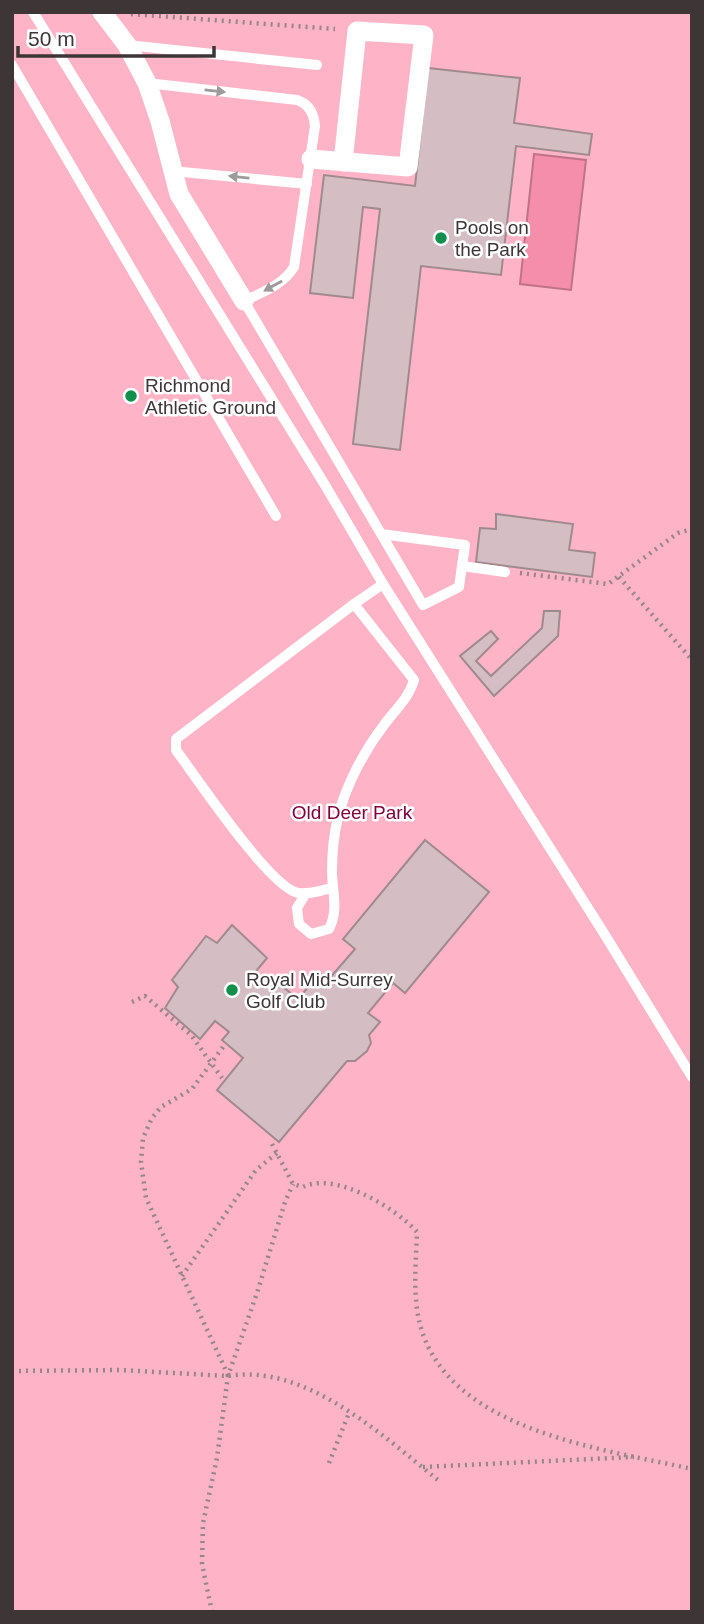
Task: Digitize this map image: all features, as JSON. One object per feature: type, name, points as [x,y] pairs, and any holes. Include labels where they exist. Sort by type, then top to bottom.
[{"type":"street","points":[[110,13],[147,83],[179,194],[244,301]]},
{"type":"street","points":[[311,159],[343,162],[408,167],[424,35],[357,31],[343,162]]},
{"type":"lane","points":[[33,12],[325,485],[383,584],[692,1077]]},
{"type":"lane","points":[[127,45],[317,65]]},
{"type":"lane","points":[[12,65],[276,516]]},
{"type":"lane","points":[[147,83],[297,100],[304,102],[315,116],[294,267],[288,277],[279,284],[244,301],[381,534],[423,605],[460,587],[465,545],[381,534]]},
{"type":"lane","points":[[172,171],[307,184]]},
{"type":"lane","points":[[462,566],[505,572]]},
{"type":"lane","points":[[332,888],[299,893],[284,887],[258,859],[176,750],[176,739],[383,584]]},
{"type":"lane","points":[[306,893],[298,908],[299,924],[311,934],[329,929],[334,919],[334,843],[346,793],[383,726],[411,692],[414,680],[354,604]]},
{"type":"path","points":[[110,13],[341,29]]},
{"type":"path","points":[[505,572],[608,584],[678,533],[692,529]]},
{"type":"path","points":[[619,577],[692,660]]},
{"type":"path","points":[[132,1002],[145,996],[191,1035],[222,1078]]},
{"type":"path","points":[[223,1047],[192,1089],[161,1107],[152,1118],[143,1138],[141,1162],[146,1198],[228,1376]]},
{"type":"path","points":[[272,1144],[293,1184],[303,1187],[312,1183],[330,1184],[349,1188],[408,1221],[417,1232],[416,1298],[421,1326],[439,1366],[456,1384],[479,1401],[540,1432],[692,1469]]},
{"type":"path","points":[[182,1276],[256,1170],[277,1153]]},
{"type":"path","points":[[212,1612],[202,1564],[203,1523],[217,1458],[228,1376],[293,1184]]},
{"type":"path","points":[[12,1371],[120,1370],[274,1376],[297,1383],[323,1396],[438,1480]]},
{"type":"path","points":[[328,1464],[349,1413]]},
{"type":"path","points":[[422,1467],[640,1457]]},
{"type":"green space","name":"Old Deer Park","points":[[12,12],[692,12],[692,1612],[12,1612]]},
{"type":"shaded area","points":[[534,154],[586,160],[571,290],[520,284]]},
{"type":"building","name":"Pools on the Park","points":[[428,68],[520,78],[514,123],[592,134],[589,155],[516,146],[501,275],[421,266],[400,450],[353,444],[380,209],[363,207],[353,298],[310,293],[324,175],[415,186]]},
{"type":"building","points":[[496,514],[573,524],[569,550],[595,553],[592,577],[476,562],[480,528],[496,529]]},
{"type":"building","points":[[544,611],[560,611],[558,636],[494,696],[460,656],[491,631],[498,639],[476,661],[491,676],[542,628]]},
{"type":"building","name":"Royal Mid-Surrey Golf Club","points":[[425,840],[489,892],[405,993],[393,983],[368,1013],[380,1022],[369,1035],[371,1043],[367,1051],[355,1061],[347,1061],[279,1142],[217,1090],[243,1058],[222,1040],[229,1032],[215,1021],[200,1039],[165,1008],[178,987],[172,980],[206,936],[217,943],[232,925],[267,958],[252,976],[265,987],[272,978],[298,999],[320,973],[328,980],[355,949],[343,939]]},
{"type":"place","name":"Pools on the Park","points":[[441,238]]},
{"type":"place","name":"Richmond Athletic Ground","points":[[131,396]]},
{"type":"place","name":"Royal Mid-Surrey Golf Club","points":[[232,990]]}]
